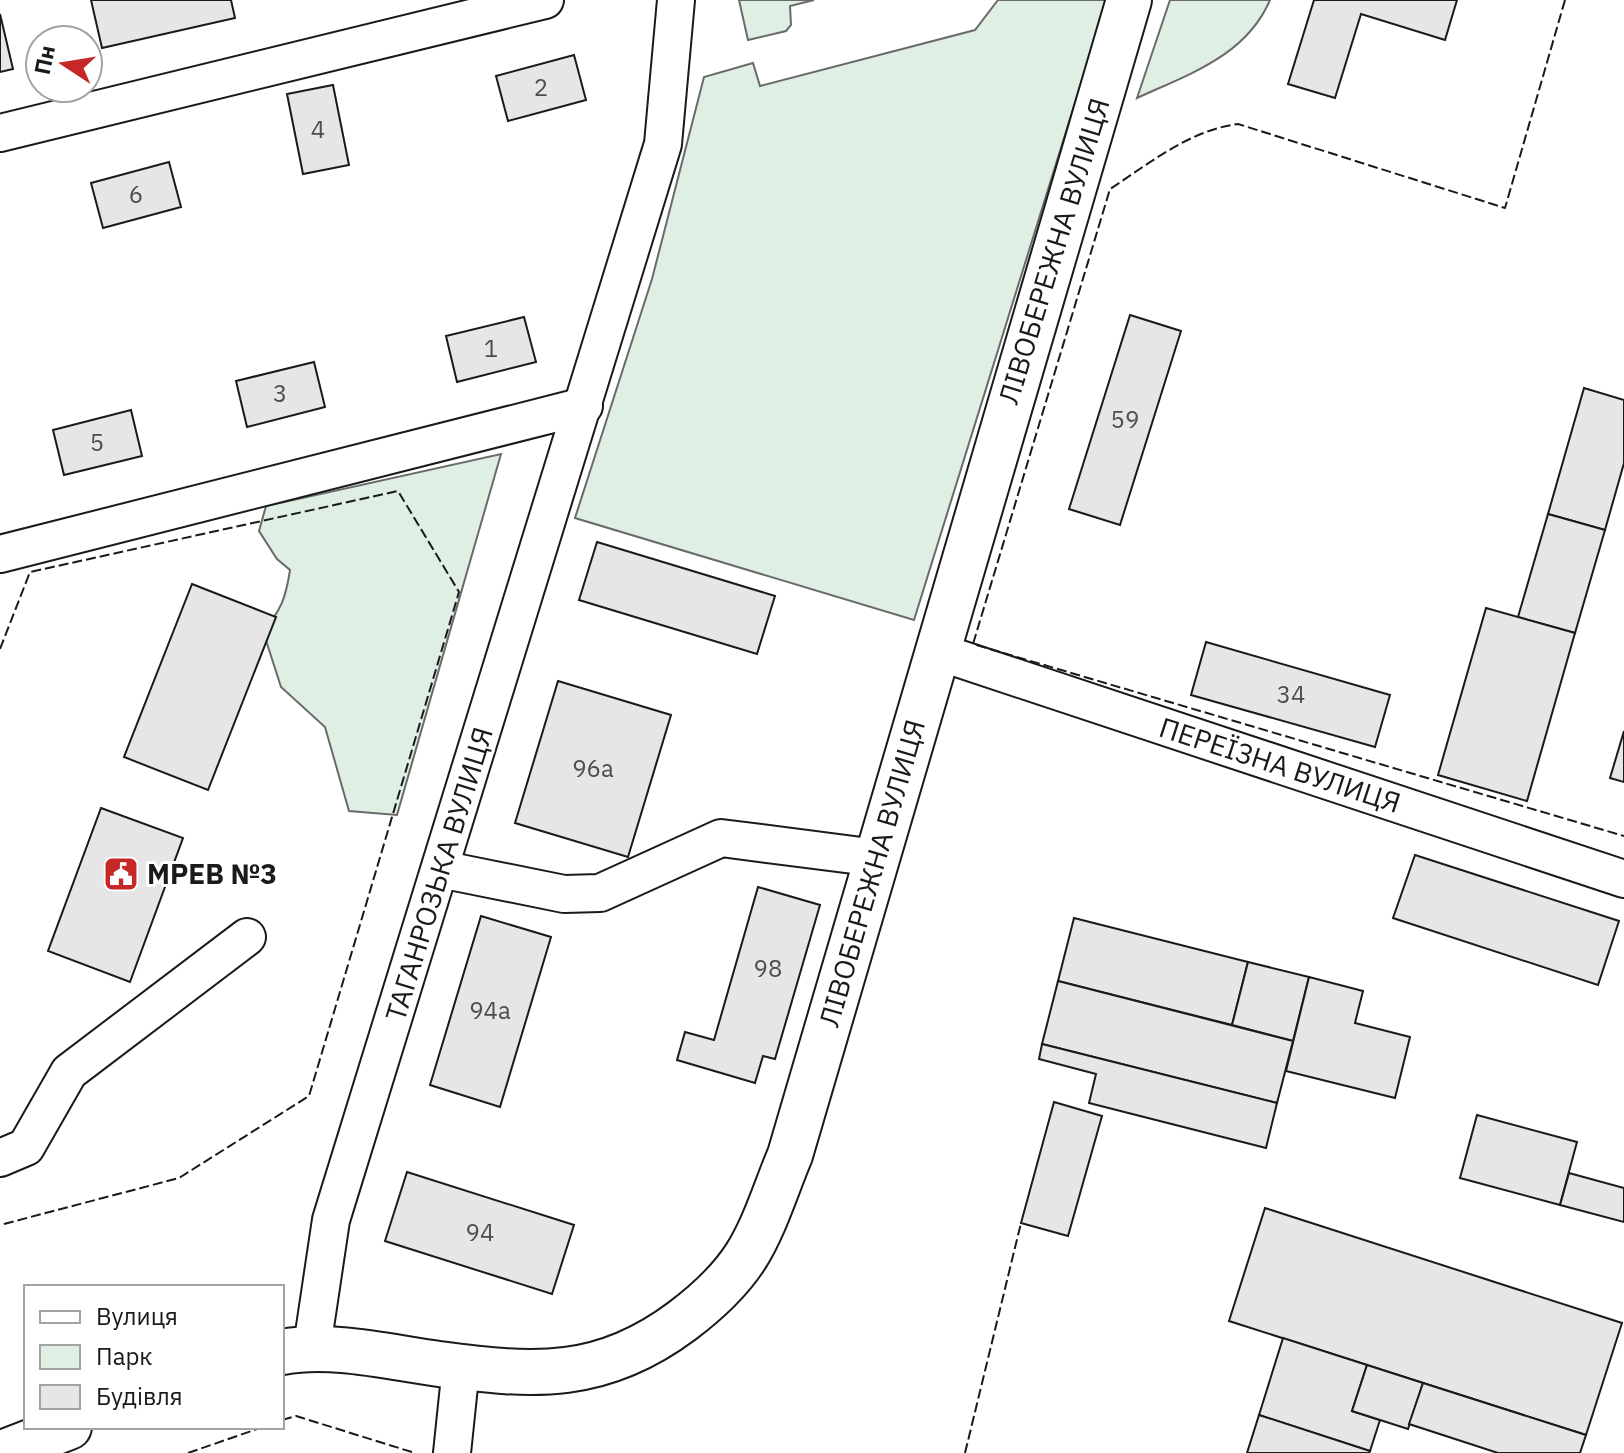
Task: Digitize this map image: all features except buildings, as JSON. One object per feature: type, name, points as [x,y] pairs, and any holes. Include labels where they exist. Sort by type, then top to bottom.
[{"type":"main road","name":"ЛІВОБЕРЕЖНА ВУЛИЦЯ","points":[[297,1349],[539,1373],[598,1367],[652,1344],[707,1302],[747,1256],[790,1155],[1129,0]]},
{"type":"main road","points":[[2,1453],[64,1429]]},
{"type":"street","points":[[0,133],[545,0]]},
{"type":"street","name":"ТАГАНРОЗЬКА ВУЛИЦЯ","points":[[297,1349],[331,1220],[663,144],[676,0]]},
{"type":"street","points":[[0,554],[584,406]]},
{"type":"street","name":"ПЕРЕЇЗНА ВУЛИЦЯ","points":[[936,651],[1624,879]]},
{"type":"street","points":[[440,869],[564,894],[600,893],[721,838],[877,858]]},
{"type":"street","points":[[0,1158],[26,1147],[69,1072],[247,937]]},
{"type":"street","points":[[452,1453],[461,1367]]},
{"type":"green space","points":[[739,0],[814,0],[790,6],[791,25],[786,31],[748,40]]},
{"type":"green space","points":[[998,0],[1107,0],[914,620],[575,518],[652,279],[704,77],[753,63],[760,86],[975,30]]},
{"type":"green space","points":[[1170,0],[1270,0],[1260,19],[1231,49],[1196,71],[1137,98]]},
{"type":"green space","points":[[501,454],[397,815],[349,811],[325,727],[281,687],[263,631],[282,603],[290,570],[277,559],[259,531],[266,506]]},
{"type":"fence","points":[[1565,0],[1505,208],[1238,124],[1220,127],[1187,140],[1110,189],[973,644],[1624,836]]},
{"type":"fence","points":[[0,649],[30,572],[398,491],[459,592],[309,1096],[179,1178],[0,1225]]},
{"type":"fence","points":[[965,1453],[1021,1223]]},
{"type":"fence","points":[[284,1419],[296,1416],[415,1453]]},
{"type":"fence","points":[[188,1453],[257,1429]]},
{"type":"place","name":"МРЕВ №3","points":[[121,874]]}]
